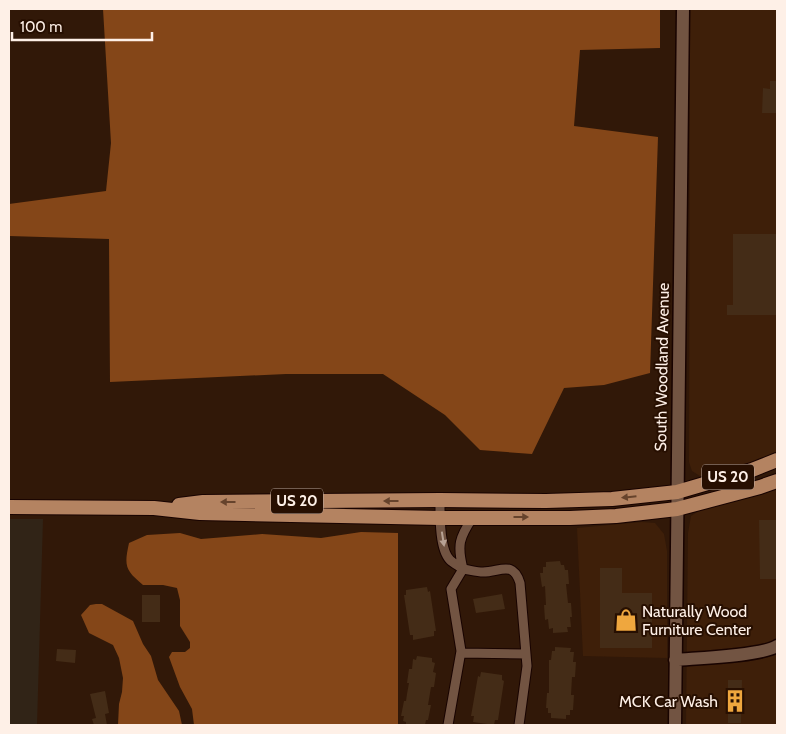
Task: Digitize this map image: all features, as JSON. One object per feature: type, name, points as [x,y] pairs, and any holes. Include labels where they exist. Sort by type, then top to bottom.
[{"type":"main road","name":"US 20","points":[[154,508],[203,502],[546,501],[612,499],[677,492],[752,470],[777,460]]},
{"type":"main road","name":"US 20","points":[[9,507],[154,508],[200,513],[440,518],[602,516],[677,509],[777,481]]},
{"type":"street","name":"South Woodland Avenue","points":[[675,725],[683,9]]},
{"type":"street","points":[[440,500],[440,518],[445,551],[449,560],[463,569],[483,572],[506,568],[512,570],[517,575],[521,592],[526,654],[525,684],[519,725]]},
{"type":"street","points":[[448,725],[460,653],[450,589],[463,569],[459,542],[472,517]]},
{"type":"street","points":[[675,660],[772,650],[777,646]]},
{"type":"street","points":[[460,653],[526,654]]},
{"type":"shaded area","points":[[103,9],[660,9],[660,48],[580,50],[574,126],[658,137],[650,373],[604,385],[564,388],[532,454],[480,450],[445,415],[383,374],[286,374],[110,382],[109,239],[9,236],[9,204],[106,191],[111,143]]},
{"type":"shaded area","points":[[690,9],[777,9],[777,453],[768,458],[708,477],[700,476],[692,471],[689,462]]},
{"type":"shaded area","points":[[777,486],[777,725],[686,725],[688,533],[691,516],[702,509]]},
{"type":"shaded area","points":[[9,519],[43,519],[37,725],[9,725]]},
{"type":"shaded area","points":[[642,522],[655,523],[664,534],[667,551],[667,658],[583,656],[577,528]]},
{"type":"shaded area","points":[[361,532],[398,533],[398,725],[194,725],[192,709],[180,687],[169,657],[172,652],[185,652],[190,648],[190,642],[180,626],[180,600],[177,588],[163,585],[143,585],[137,580],[127,567],[129,543],[147,535],[180,533],[201,539],[262,534],[321,538]]},
{"type":"shaded area","points":[[102,604],[133,621],[143,644],[151,656],[158,680],[179,711],[182,725],[118,725],[123,678],[119,658],[113,645],[89,633],[81,615],[90,605]]},
{"type":"building","points":[[770,81],[777,81],[777,113],[762,113],[763,88],[770,89]]},
{"type":"building","points":[[733,234],[777,234],[777,315],[727,315],[727,305],[733,305]]},
{"type":"building","points":[[759,520],[777,520],[777,579],[760,579]]},
{"type":"building","points":[[560,561],[561,565],[564,565],[565,570],[568,570],[569,584],[566,584],[568,603],[571,603],[572,617],[570,617],[571,627],[567,627],[568,632],[553,633],[553,628],[549,629],[548,619],[545,620],[545,586],[542,587],[540,573],[543,573],[543,567],[546,567],[546,562]]},
{"type":"building","name":"Naturally Wood Furniture Center","points":[[600,568],[622,568],[622,593],[652,593],[652,648],[600,648]]},
{"type":"building","points":[[427,587],[428,592],[430,591],[436,631],[434,631],[434,636],[413,640],[413,635],[410,635],[404,595],[406,595],[406,590]]},
{"type":"building","points":[[502,594],[505,609],[476,613],[473,599]]},
{"type":"building","points":[[142,595],[160,595],[160,622],[142,622]]},
{"type":"building","points":[[555,647],[571,648],[570,652],[574,652],[573,662],[576,662],[575,677],[572,677],[571,695],[574,695],[573,710],[570,710],[570,715],[566,715],[566,719],[551,718],[551,713],[548,713],[548,708],[546,708],[547,693],[549,693],[549,660],[551,660],[552,651],[555,651]]},
{"type":"building","points":[[57,649],[76,650],[75,663],[56,661]]},
{"type":"building","points":[[417,656],[432,658],[432,662],[435,663],[433,672],[436,673],[434,687],[431,687],[428,705],[431,705],[425,725],[406,725],[406,722],[403,721],[404,716],[401,716],[404,701],[406,701],[409,669],[412,669],[413,659],[416,660]]},
{"type":"building","points":[[481,672],[502,675],[502,680],[504,681],[498,720],[495,720],[494,725],[473,722],[474,716],[471,716],[478,676],[480,677]]},
{"type":"building","name":"MCK Car Wash","points":[[728,680],[742,680],[741,723],[728,723]]},
{"type":"building","points":[[105,691],[109,713],[105,714],[107,725],[94,725],[92,719],[96,718],[90,694]]},
{"type":"place","name":"Naturally Wood Furniture Center","points":[[626,620]]},
{"type":"place","name":"MCK Car Wash","points":[[735,701]]}]
